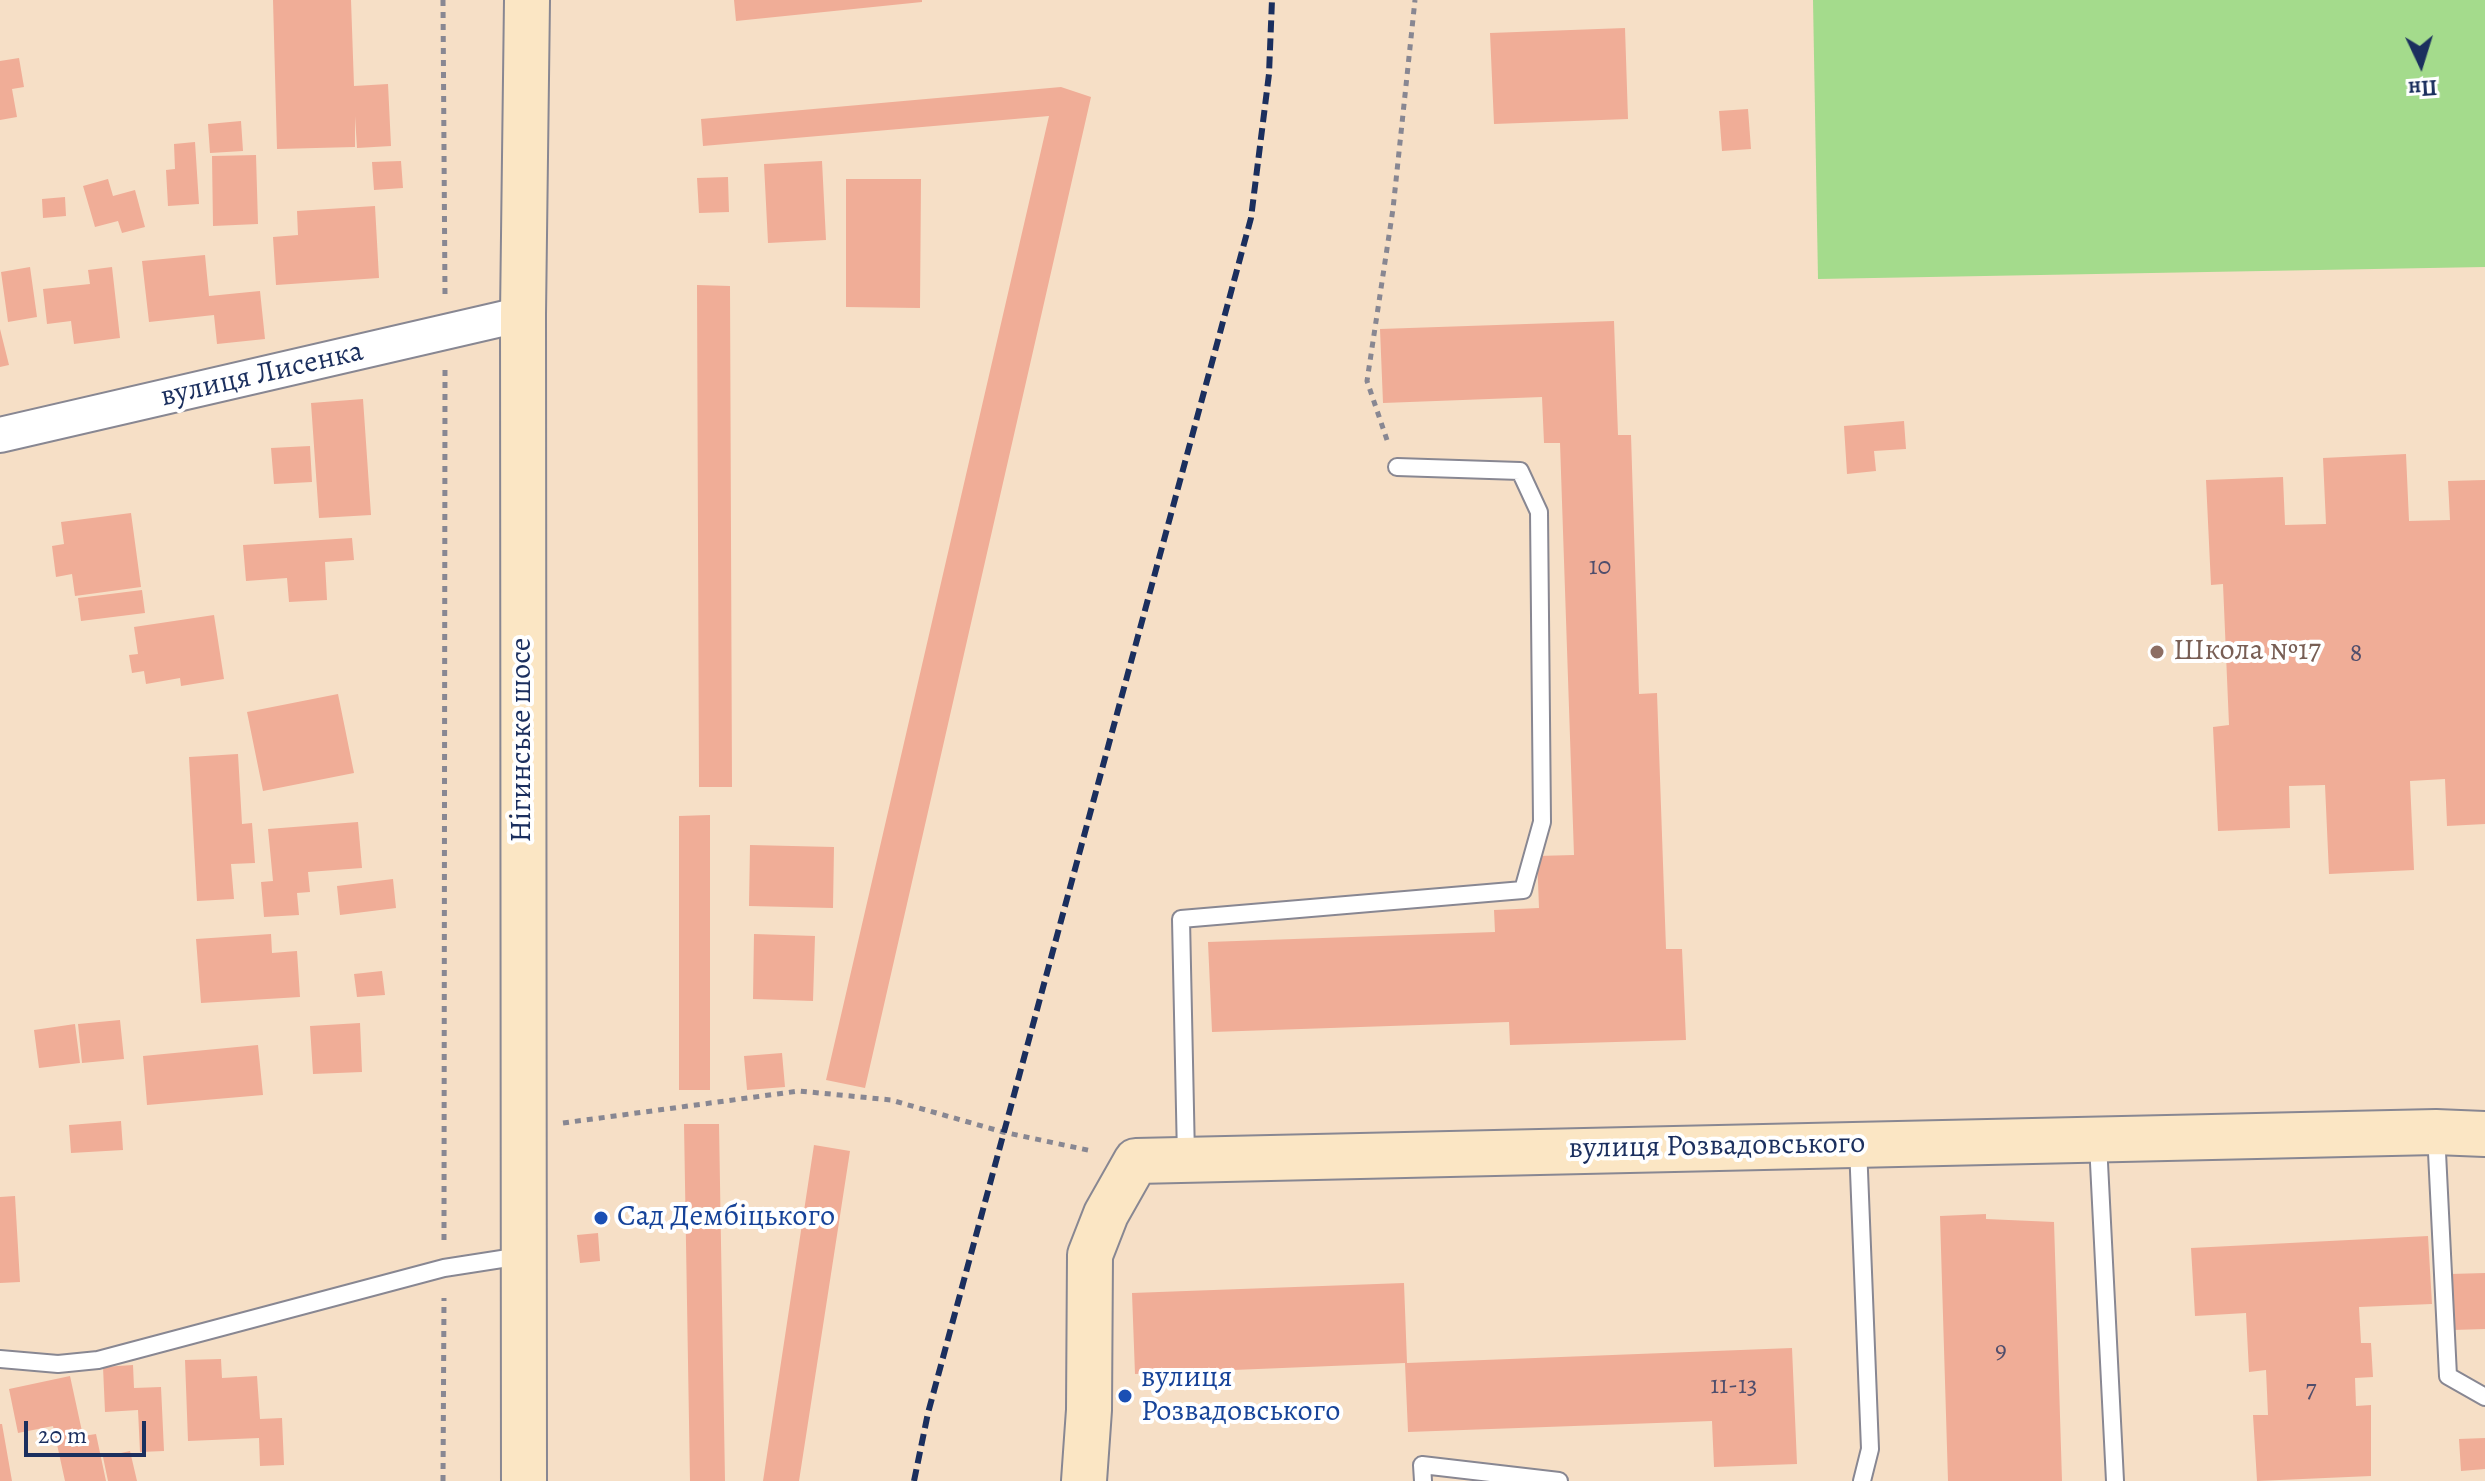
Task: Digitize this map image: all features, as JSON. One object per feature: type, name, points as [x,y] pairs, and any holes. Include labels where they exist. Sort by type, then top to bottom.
[{"type":"street","name":"Нігинське шосе","points":[[524,1481],[523,314],[527,0]]},
{"type":"street","name":"вулиця Лисенка","points":[[0,435],[523,314]]},
{"type":"street","name":"вулиця Розвадовського","points":[[1136,1161],[2436,1132],[2485,1134]]},
{"type":"street","points":[[1084,1481],[1089,1410],[1090,1255],[1106,1214],[1136,1161]]},
{"type":"lane","points":[[1186,1159],[1181,919],[1523,890],[1542,822],[1539,512],[1520,471],[1397,467]]},
{"type":"lane","points":[[2436,1132],[2448,1376],[2485,1397]]},
{"type":"lane","points":[[2098,1139],[2115,1481]]},
{"type":"lane","points":[[1858,1144],[1870,1449],[1862,1481]]},
{"type":"lane","points":[[0,1359],[58,1364],[98,1360],[444,1268],[522,1255]]},
{"type":"lane","points":[[1423,1481],[1422,1465],[1559,1481]]},
{"type":"path","points":[[443,0],[443,1481]]},
{"type":"path","points":[[1397,467],[1367,381],[1393,209],[1415,0]]},
{"type":"path","points":[[523,1129],[799,1091],[891,1100],[1003,1132],[1136,1161]]},
{"type":"green space","points":[[1813,0],[2485,0],[2485,267],[1818,279]]},
{"type":"building","points":[[273,0],[351,0],[354,86],[388,84],[391,146],[357,148],[355,116],[355,147],[277,149]]},
{"type":"building","points":[[734,0],[922,0],[922,2],[736,21]]},
{"type":"building","points":[[1625,28],[1628,119],[1494,124],[1490,33]]},
{"type":"building","points":[[19,58],[24,87],[12,89],[17,117],[0,120],[0,61]]},
{"type":"building","points":[[1061,87],[1091,97],[865,1088],[826,1080],[1049,116],[703,146],[701,119]]},
{"type":"building","points":[[1748,109],[1751,149],[1722,151],[1719,111]]},
{"type":"building","points":[[241,121],[243,151],[210,153],[208,124]]},
{"type":"building","points":[[195,142],[199,204],[168,206],[166,170],[175,169],[174,144]]},
{"type":"building","points":[[256,155],[258,224],[213,226],[212,156]]},
{"type":"building","points":[[401,161],[403,188],[374,190],[372,162]]},
{"type":"building","points":[[822,161],[826,240],[768,243],[764,164]]},
{"type":"building","points":[[728,177],[729,212],[699,213],[697,178]]},
{"type":"building","points":[[108,179],[113,196],[135,190],[145,227],[122,233],[118,221],[95,227],[83,186]]},
{"type":"building","points":[[846,179],[921,179],[920,308],[846,307]]},
{"type":"building","points":[[65,197],[66,216],[43,218],[42,199]]},
{"type":"building","points":[[375,206],[379,278],[276,285],[273,237],[298,235],[297,211]]},
{"type":"building","points":[[205,255],[209,296],[260,291],[265,339],[217,344],[214,315],[149,322],[142,261]]},
{"type":"building","points":[[30,267],[37,317],[8,322],[1,272]]},
{"type":"building","points":[[112,267],[120,338],[74,344],[71,321],[47,324],[43,289],[90,284],[88,270]]},
{"type":"building","points":[[697,285],[730,286],[732,787],[699,787]]},
{"type":"building","points":[[1614,321],[1618,435],[1631,435],[1639,694],[1657,693],[1666,949],[1682,949],[1686,1040],[1510,1045],[1509,1022],[1212,1032],[1208,942],[1495,932],[1494,910],[1539,908],[1537,856],[1574,855],[1560,443],[1544,443],[1542,397],[1383,403],[1380,329]]},
{"type":"building","points":[[0,329],[9,365],[0,367]]},
{"type":"building","points":[[363,399],[371,515],[319,518],[311,403]]},
{"type":"building","points":[[1904,421],[1906,449],[1874,451],[1876,471],[1847,474],[1844,426]]},
{"type":"building","points":[[310,446],[312,482],[274,484],[271,448]]},
{"type":"building","points":[[2406,454],[2409,521],[2450,520],[2448,481],[2485,480],[2485,824],[2447,826],[2445,779],[2410,781],[2414,870],[2329,874],[2325,785],[2289,786],[2290,828],[2218,831],[2213,727],[2229,725],[2223,584],[2211,585],[2206,480],[2283,477],[2285,525],[2326,524],[2323,458]]},
{"type":"building","points":[[131,513],[141,587],[75,596],[72,574],[56,577],[52,546],[64,544],[61,522]]},
{"type":"building","points":[[352,538],[354,560],[325,562],[327,600],[289,602],[287,578],[246,581],[243,545]]},
{"type":"building","points":[[142,590],[145,613],[81,621],[78,598]]},
{"type":"building","points":[[214,615],[224,679],[181,686],[180,678],[146,684],[144,671],[132,673],[129,655],[138,654],[134,627]]},
{"type":"building","points":[[338,694],[354,773],[263,791],[247,712]]},
{"type":"building","points":[[238,754],[242,824],[252,823],[255,863],[231,864],[234,899],[197,901],[189,757]]},
{"type":"building","points":[[710,815],[710,1090],[679,1090],[679,816]]},
{"type":"building","points":[[358,822],[362,868],[308,872],[310,892],[297,893],[299,915],[264,917],[261,882],[273,881],[268,829]]},
{"type":"building","points":[[750,845],[834,847],[833,908],[749,906]]},
{"type":"building","points":[[393,879],[396,908],[340,915],[337,886]]},
{"type":"building","points":[[271,934],[272,953],[297,951],[300,997],[201,1003],[196,939]]},
{"type":"building","points":[[754,934],[815,936],[813,1001],[753,999]]},
{"type":"building","points":[[382,971],[385,995],[357,997],[354,974]]},
{"type":"building","points":[[120,1020],[124,1059],[82,1063],[78,1024]]},
{"type":"building","points":[[360,1023],[362,1072],[313,1074],[310,1026]]},
{"type":"building","points":[[75,1024],[80,1063],[39,1068],[34,1030]]},
{"type":"building","points":[[258,1045],[263,1095],[147,1105],[143,1056]]},
{"type":"building","points":[[782,1053],[785,1087],[747,1090],[744,1056]]},
{"type":"building","points":[[121,1121],[123,1150],[71,1153],[69,1125]]},
{"type":"building","points":[[684,1124],[719,1124],[725,1481],[690,1481]]},
{"type":"building","points":[[814,1145],[850,1151],[799,1481],[763,1481]]},
{"type":"building","points":[[15,1196],[20,1282],[0,1283],[0,1197]]},
{"type":"building","points":[[1986,1214],[1986,1219],[2054,1222],[2062,1481],[1948,1481],[1940,1216]]},
{"type":"building","points":[[598,1233],[600,1261],[580,1263],[577,1235]]},
{"type":"building","points":[[2428,1236],[2432,1304],[2359,1307],[2361,1343],[2371,1343],[2373,1377],[2355,1378],[2356,1406],[2371,1405],[2371,1476],[2257,1481],[2253,1415],[2268,1415],[2266,1370],[2249,1372],[2246,1313],[2195,1316],[2191,1248]]},
{"type":"building","points":[[2485,1273],[2485,1329],[2453,1330],[2450,1274]]},
{"type":"building","points":[[1404,1283],[1407,1363],[1792,1348],[1797,1464],[1714,1467],[1712,1421],[1408,1432],[1405,1363],[1135,1374],[1132,1293]]},
{"type":"building","points":[[221,1359],[222,1378],[257,1376],[260,1419],[282,1418],[284,1465],[260,1466],[259,1438],[188,1441],[185,1360]]},
{"type":"building","points":[[133,1365],[134,1388],[161,1387],[164,1451],[140,1452],[138,1410],[105,1412],[103,1367]]},
{"type":"building","points":[[70,1376],[83,1436],[96,1434],[106,1481],[65,1481],[53,1426],[18,1433],[9,1389]]},
{"type":"building","points":[[2,1424],[12,1481],[0,1481]]},
{"type":"building","points":[[2485,1438],[2485,1469],[2461,1471],[2459,1439]]},
{"type":"building","points":[[130,1451],[137,1481],[108,1481],[103,1457]]},
{"type":"railway","points":[[914,1481],[928,1413],[1251,218],[1269,74],[1272,0]]},
{"type":"place","name":"Школа №17","points":[[2157,652]]},
{"type":"place","name":"Сад Дембіцького","points":[[601,1218]]},
{"type":"place","name":"вулиця Розвадовського","points":[[1125,1396]]}]
